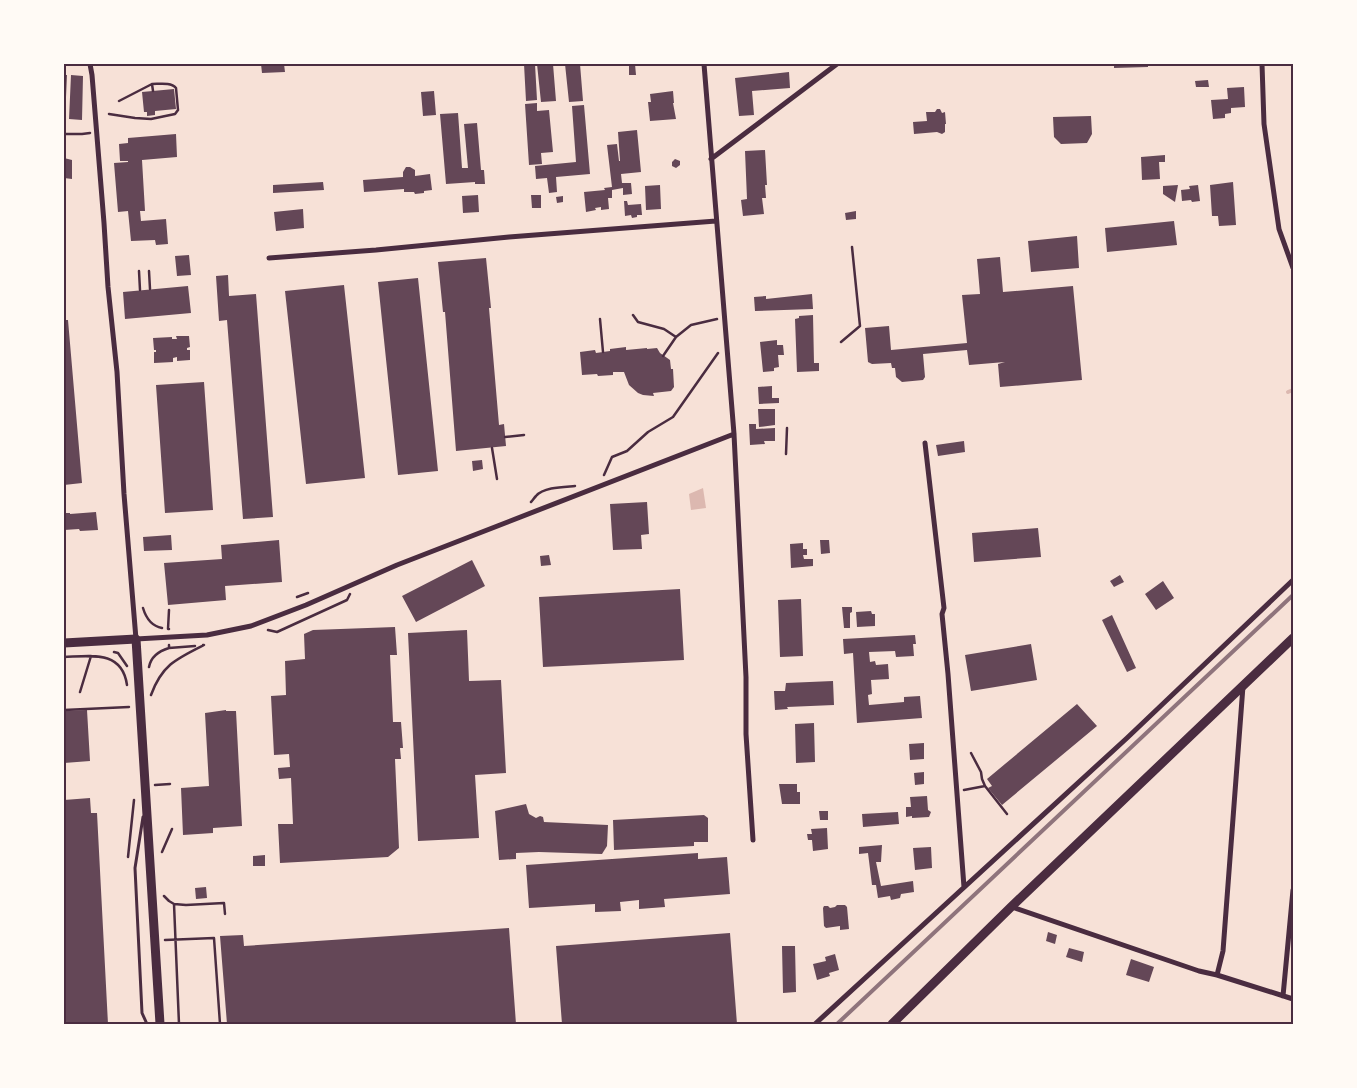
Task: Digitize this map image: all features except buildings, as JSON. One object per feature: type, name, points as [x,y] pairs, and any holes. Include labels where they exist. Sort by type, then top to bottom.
[{"type":"street","points":[[90,64],[97,131],[108,287],[117,372],[160,1024]]},
{"type":"street","points":[[704,64],[734,434],[746,677],[746,734],[753,840]]},
{"type":"street","points":[[711,159],[837,64]]},
{"type":"street","points":[[1262,64],[1264,124],[1279,229],[1293,268]]},
{"type":"street","points":[[269,258],[716,221]]},
{"type":"street","points":[[64,643],[207,635],[251,626],[306,605],[397,565],[734,434]]},
{"type":"street","points":[[924,443],[944,608],[942,614],[964,887]]},
{"type":"street","points":[[815,1024],[1127,738],[1293,580]]},
{"type":"street","points":[[892,1024],[1011,906],[1293,638]]},
{"type":"street","points":[[1217,975],[1223,951],[1243,685]]},
{"type":"street","points":[[1283,996],[1293,890]]},
{"type":"street","points":[[1011,906],[1199,971],[1293,999]]},
{"type":"lane","points":[[146,802],[135,868],[142,1013],[147,1024]]},
{"type":"path","points":[[152,84],[153,91]]},
{"type":"path","points":[[109,114],[151,119],[175,114],[178,110],[176,88],[172,84],[152,84],[118,101]]},
{"type":"path","points":[[64,134],[82,134],[97,131]]},
{"type":"path","points":[[841,342],[860,326],[852,247]]},
{"type":"path","points":[[149,271],[150,289]]},
{"type":"path","points":[[139,272],[140,290]]},
{"type":"path","points":[[633,315],[638,322],[664,329],[676,337]]},
{"type":"path","points":[[663,356],[676,337],[691,325],[712,319],[724,318]]},
{"type":"path","points":[[600,319],[603,352]]},
{"type":"path","points":[[597,477],[604,475],[612,457],[627,451],[648,432],[673,417],[726,341]]},
{"type":"path","points":[[786,454],[787,428]]},
{"type":"path","points":[[505,437],[524,435]]},
{"type":"path","points":[[492,448],[497,479]]},
{"type":"path","points":[[529,504],[537,494],[558,487],[575,486],[582,483]]},
{"type":"path","points":[[294,599],[312,591]]},
{"type":"path","points":[[268,630],[277,632],[347,600],[350,593]]},
{"type":"path","points":[[169,610],[168,629],[174,629]]},
{"type":"path","points":[[149,700],[156,682],[165,670],[175,661],[204,645],[169,648]]},
{"type":"path","points":[[110,650],[118,653],[128,667]]},
{"type":"path","points":[[64,657],[90,652]]},
{"type":"path","points":[[80,692],[91,656]]},
{"type":"path","points":[[64,657],[98,656],[111,659],[121,667],[126,677],[128,690]]},
{"type":"path","points":[[64,710],[129,707],[128,698]]},
{"type":"path","points":[[971,753],[981,772],[985,786],[1007,814]]},
{"type":"path","points":[[154,785],[170,784]]},
{"type":"path","points":[[957,791],[985,786]]},
{"type":"path","points":[[128,862],[135,794]]},
{"type":"path","points":[[162,852],[172,829]]},
{"type":"path","points":[[174,904],[186,906],[224,903],[224,914]]},
{"type":"path","points":[[155,940],[214,938],[220,1024]]},
{"type":"shaded area","points":[[703,488],[706,508],[691,510],[689,494]]},
{"type":"waterway","points":[[1288,392],[1293,390]]},
{"type":"railway","points":[[837,1024],[1293,595]]}]
